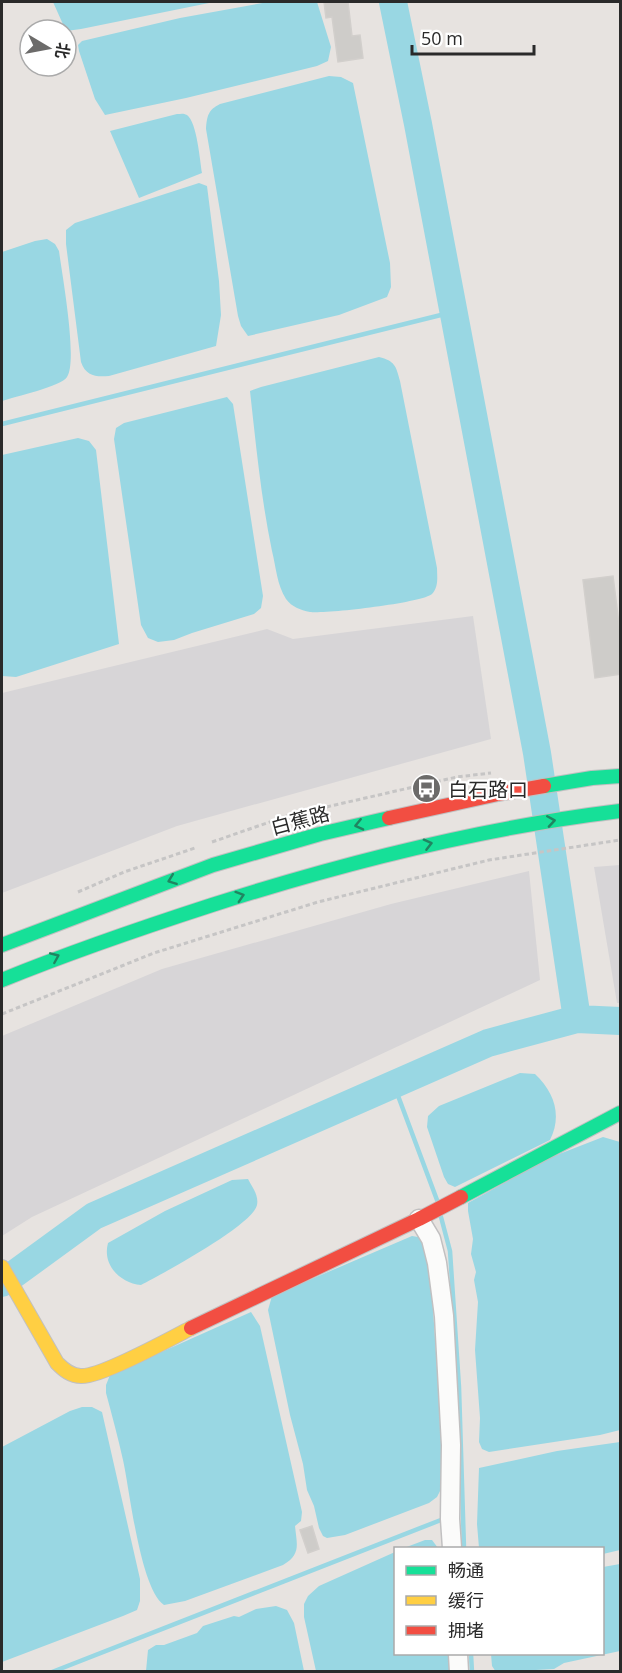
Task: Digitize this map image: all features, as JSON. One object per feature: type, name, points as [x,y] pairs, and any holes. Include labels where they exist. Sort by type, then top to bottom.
[{"type":"main road","name":"白蕉路","points":[[2,945],[213,865],[320,834],[498,794],[592,778],[621,776]]},
{"type":"main road","points":[[2,980],[64,954],[295,878],[434,842],[621,811]]},
{"type":"main road","points":[[2,1267],[57,1364],[65,1372],[75,1377],[86,1377],[425,1217],[621,1113]]},
{"type":"street","points":[[425,1217],[437,1263],[444,1316],[451,1445],[452,1547]]},
{"type":"street","points":[[458,1655],[459,1671]]},
{"type":"path","points":[[2,1014],[154,953],[318,902],[477,863],[621,840]]},
{"type":"shaded area","points":[[473,616],[491,739],[177,826],[2,893],[2,693],[267,629],[293,639]]},
{"type":"shaded area","points":[[620,865],[620,1003],[617,1003],[594,867]]},
{"type":"shaded area","points":[[529,871],[540,980],[32,1217],[2,1236],[2,1036],[162,969],[391,904]]},
{"type":"water","points":[[53,2],[214,2],[78,29],[78,18],[60,18]]},
{"type":"water","points":[[268,2],[317,2],[331,47],[328,61],[317,66],[186,98],[105,115],[95,99],[78,45],[82,41],[180,18]]},
{"type":"water","points":[[329,76],[341,77],[353,83],[390,263],[391,287],[387,297],[339,315],[248,336],[238,316],[206,129],[208,117],[211,111],[220,104]]},
{"type":"water","points":[[177,114],[187,115],[193,125],[202,173],[139,198],[110,131]]},
{"type":"water","points":[[199,183],[207,186],[219,281],[221,315],[216,346],[109,376],[95,376],[88,373],[81,362],[66,230],[75,223]]},
{"type":"water","points":[[47,239],[55,244],[59,251],[70,336],[70,368],[67,377],[56,384],[2,401],[2,252]]},
{"type":"water","points":[[379,357],[394,365],[400,381],[437,568],[436,588],[432,594],[411,601],[373,607],[310,612],[294,606],[286,599],[277,576],[262,491],[250,391]]},
{"type":"water","points":[[227,397],[233,404],[263,596],[261,608],[254,614],[174,640],[158,642],[148,638],[141,625],[114,439],[116,428],[124,423]]},
{"type":"water","points":[[78,438],[89,441],[96,450],[119,644],[16,677],[2,676],[2,455]]},
{"type":"water","points":[[520,1073],[535,1074],[552,1097],[556,1122],[550,1140],[455,1187],[448,1184],[427,1127],[428,1116],[439,1106]]},
{"type":"water","points":[[603,1137],[620,1142],[620,1430],[489,1452],[482,1449],[479,1442],[480,1418],[475,1350],[478,1302],[474,1280],[476,1272],[471,1254],[473,1239],[468,1203],[549,1158]]},
{"type":"water","points":[[248,1179],[255,1191],[257,1205],[252,1214],[224,1236],[141,1285],[126,1281],[114,1272],[108,1259],[108,1243],[165,1211],[232,1180]]},
{"type":"water","points":[[412,1236],[418,1237],[426,1247],[430,1265],[442,1441],[442,1487],[437,1497],[429,1503],[345,1535],[327,1538],[323,1536],[319,1528],[314,1506],[307,1490],[268,1310],[272,1296]]},
{"type":"water","points":[[251,1312],[260,1326],[302,1512],[301,1521],[295,1526],[297,1544],[295,1553],[283,1565],[185,1601],[164,1605],[148,1580],[142,1560],[106,1385],[110,1375]]},
{"type":"water","points":[[82,1407],[92,1407],[102,1412],[140,1579],[140,1601],[137,1610],[2,1662],[2,1447]]},
{"type":"water","points":[[620,1442],[620,1550],[604,1554],[604,1547],[479,1547],[477,1524],[479,1468],[557,1451]]},
{"type":"water","points":[[425,1540],[432,1540],[437,1547],[407,1547]]},
{"type":"water","points":[[394,1552],[394,1655],[450,1655],[452,1671],[316,1671],[304,1617],[304,1604],[308,1596],[319,1586]]},
{"type":"water","points":[[620,1564],[620,1651],[604,1654],[604,1567]]},
{"type":"water","points":[[276,1606],[287,1610],[294,1623],[304,1671],[146,1671],[148,1650],[156,1645],[164,1645],[197,1633],[203,1626],[234,1616],[239,1617],[256,1609]]},
{"type":"water","points":[[491,1655],[601,1655],[564,1663],[554,1669],[496,1672],[492,1666]]},
{"type":"building","points":[[324,2],[348,2],[352,36],[360,35],[363,58],[338,62],[332,17],[326,18]]},
{"type":"building","points":[[613,576],[621,640],[621,674],[595,678],[583,580]]},
{"type":"building","points":[[312,1526],[319,1549],[308,1553],[300,1530]]},
{"type":"waterway","points":[[393,2],[537,753],[577,1019]]},
{"type":"waterway","points":[[2,424],[453,312]]},
{"type":"waterway","points":[[2,1283],[94,1216],[488,1043],[577,1019],[620,1021]]},
{"type":"waterway","points":[[394,1085],[437,1200]]},
{"type":"waterway","points":[[441,1217],[450,1251],[459,1387],[464,1547]]},
{"type":"waterway","points":[[52,1672],[446,1518]]},
{"type":"waterway","points":[[471,1655],[472,1672]]},
{"type":"traffic: fast","points":[[544,786],[620,776]]},
{"type":"traffic: fast","points":[[2,980],[159,922],[262,889],[363,861],[516,827],[620,811]]},
{"type":"traffic: fast","points":[[2,945],[213,865],[320,834],[389,818]]},
{"type":"traffic: fast","points":[[461,1197],[620,1113]]},
{"type":"traffic: slow","points":[[2,1267],[57,1363],[74,1375],[91,1375],[104,1370],[191,1328]]},
{"type":"traffic: jam","points":[[389,818],[544,786]]},
{"type":"traffic: jam","points":[[191,1328],[461,1197]]},
{"type":"place","name":"白石路口","points":[[427,789]]}]
